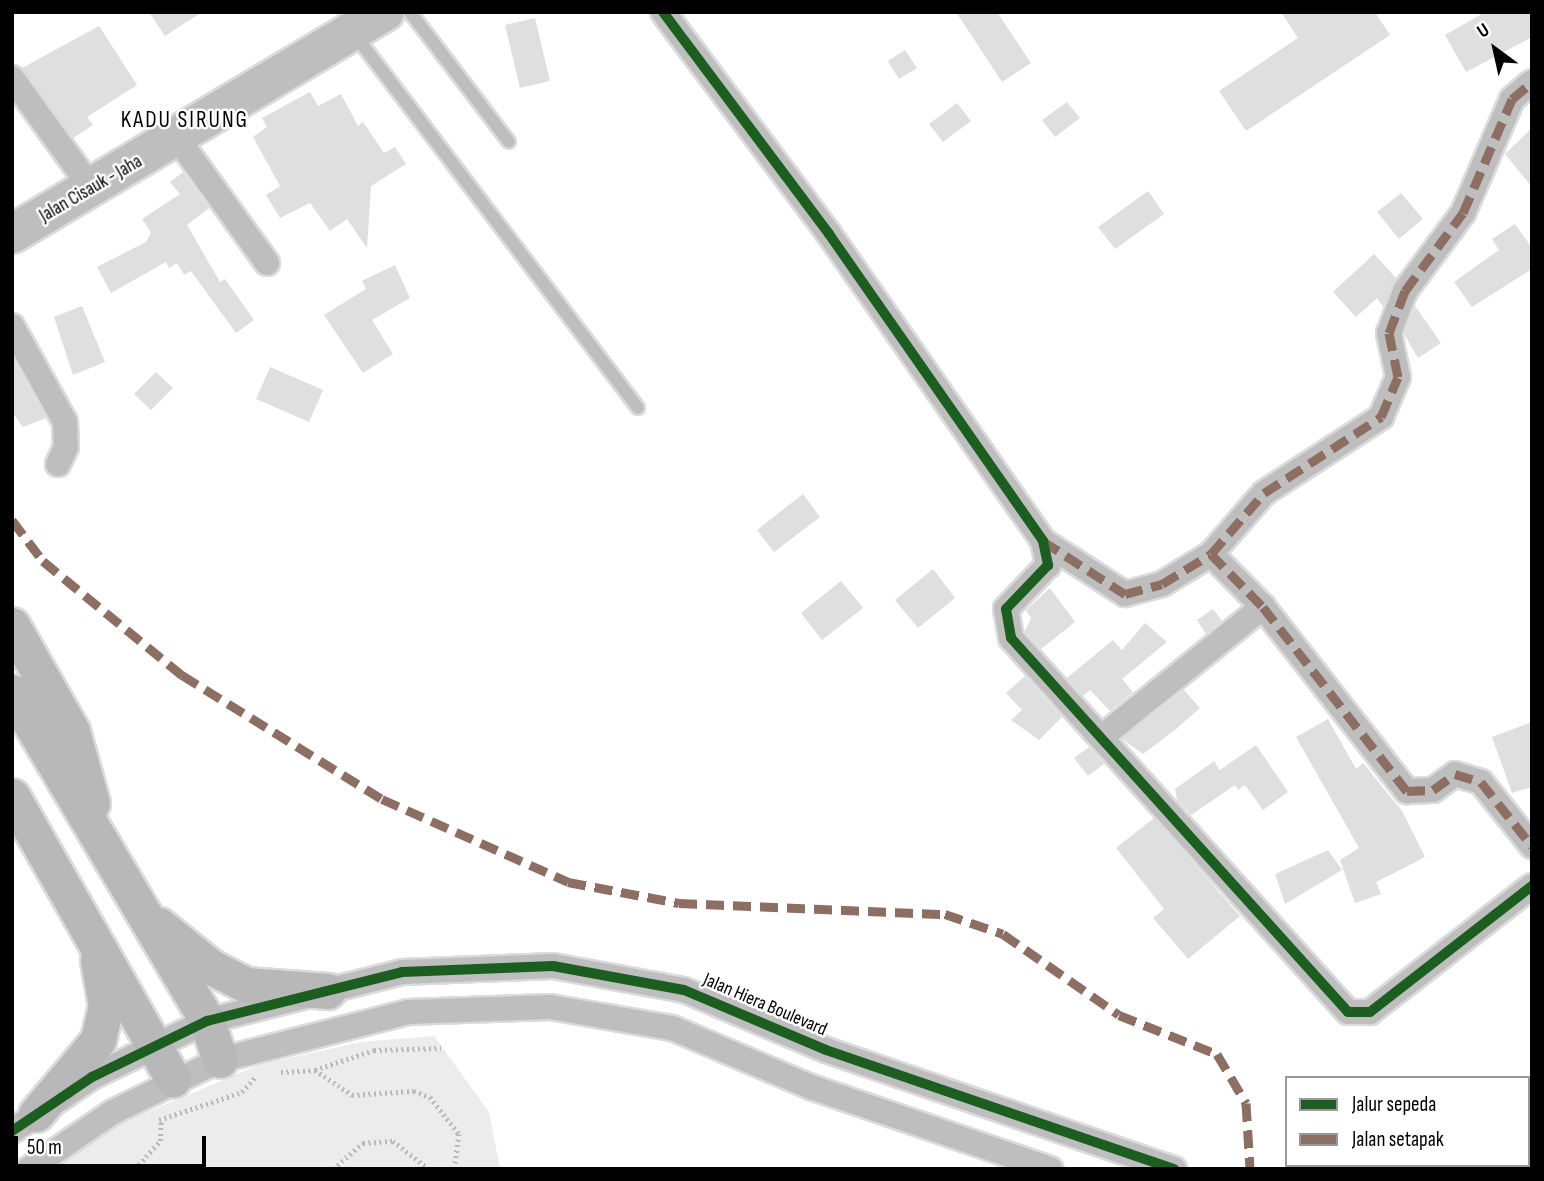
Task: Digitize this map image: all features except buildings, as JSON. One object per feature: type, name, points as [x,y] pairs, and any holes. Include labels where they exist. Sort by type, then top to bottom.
[{"type":"main road","name":"Jalan Cisauk - Jaha","points":[[12,234],[92,190],[385,12]]},
{"type":"main road","points":[[12,625],[72,731],[105,848]]},
{"type":"main road","points":[[12,692],[207,1021],[220,1060]]},
{"type":"main road","points":[[12,796],[156,1042],[173,1079]]},
{"type":"main road","points":[[12,825],[59,875]]},
{"type":"main road","points":[[142,912],[212,967],[246,985],[328,991]]},
{"type":"main road","points":[[24,1123],[98,1040],[106,1006],[95,937]]},
{"type":"street","points":[[663,12],[829,234],[1044,541],[1125,594],[1161,584],[1212,554],[1264,493],[1381,417],[1398,377],[1389,333],[1405,291],[1463,212],[1512,99],[1532,82]]},
{"type":"street","points":[[12,78],[92,190]]},
{"type":"street","points":[[177,138],[267,263]]},
{"type":"street","points":[[12,326],[65,422],[66,447],[58,464]]},
{"type":"street","points":[[1044,541],[1048,565],[1006,609],[1004,625],[1348,1012],[1370,1012],[1532,886]]},
{"type":"street","points":[[1212,554],[1263,607],[1407,791],[1433,790],[1455,774],[1481,782],[1532,846]]},
{"type":"street","points":[[1103,736],[1263,607]]},
{"type":"street","name":"Jalan Hiera Boulevard","points":[[156,1042],[207,1021],[402,972],[553,966],[684,990],[826,1050],[1174,1169]]},
{"type":"street","points":[[29,1169],[173,1079],[220,1060],[408,1012],[550,1007],[672,1028],[811,1087],[1050,1169]]},
{"type":"street","points":[[24,1123],[156,1042]]},
{"type":"street","points":[[811,1087],[826,1050]]},
{"type":"lane","points":[[410,12],[509,142]]},
{"type":"lane","points":[[352,32],[638,408]]},
{"type":"path","points":[[148,1125],[242,1092],[258,1073],[315,1070],[374,1050],[441,1048]]},
{"type":"path","points":[[315,1070],[352,1095],[414,1091],[430,1097],[459,1134],[455,1169]]},
{"type":"path","points":[[135,1169],[160,1141],[161,1119]]},
{"type":"path","points":[[333,1169],[363,1143],[393,1141],[429,1169]]},
{"type":"shaded area","points":[[434,1036],[489,1112],[500,1169],[39,1169],[88,1137],[259,1065],[360,1042]]},
{"type":"marked path","points":[[1211,554],[1264,493],[1381,417],[1398,377],[1389,333],[1405,291],[1463,213],[1512,99],[1532,82]]},
{"type":"marked path","points":[[12,520],[43,561],[182,675],[382,799],[568,882],[679,903],[945,914],[1003,934],[1119,1015],[1217,1054],[1246,1103],[1250,1169]]},
{"type":"marked path","points":[[1043,541],[1125,594],[1162,584],[1211,554],[1263,607],[1407,791],[1433,790],[1455,774],[1481,782],[1532,846]]},
{"type":"cycle path","points":[[663,12],[829,234],[1043,541],[1048,565],[1006,609],[1011,638],[1348,1012],[1370,1012],[1532,886]]},
{"type":"cycle path","points":[[12,1131],[92,1077],[207,1021],[402,972],[553,966],[684,990],[826,1050],[1174,1169]]},
{"type":"district","name":"KADU SIRUNG","points":[[185,120]]}]
